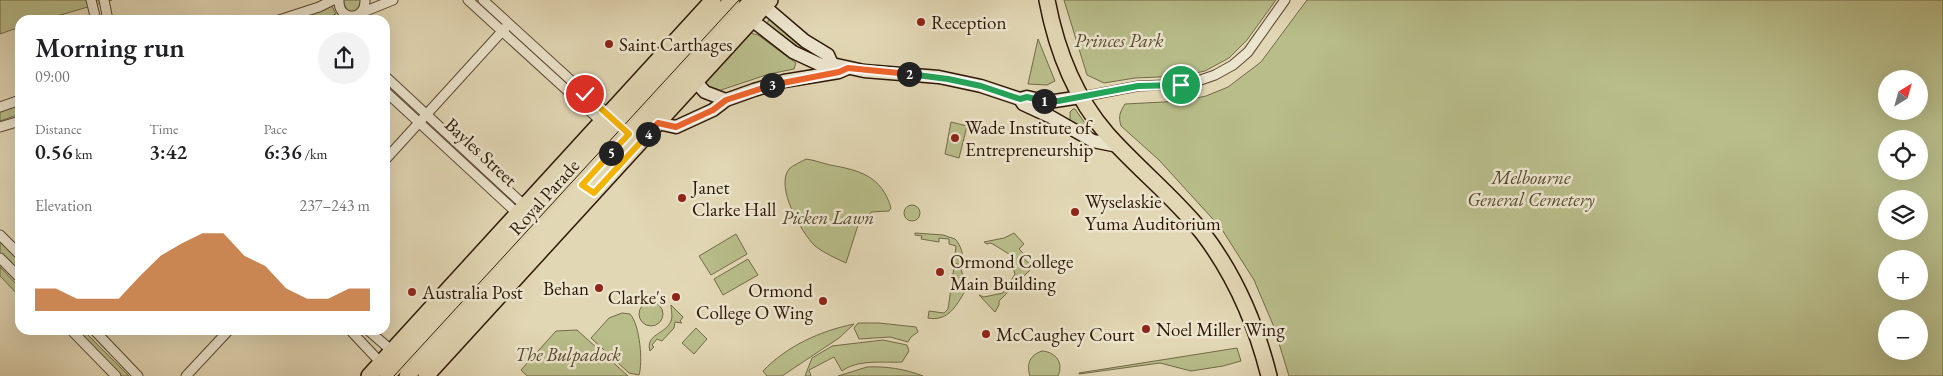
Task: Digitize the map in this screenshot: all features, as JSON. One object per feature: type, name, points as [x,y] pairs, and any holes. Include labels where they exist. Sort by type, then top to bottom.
[{"type":"main road","name":"Royal Parade","points":[[588,189],[615,128],[713,0]]},
{"type":"main road","points":[[1047,0],[1061,51],[1081,96],[1097,121],[1118,146],[1180,207],[1218,255],[1252,320],[1269,376]]},
{"type":"main road","name":"Royal Parade","points":[[407,376],[530,225],[615,128],[736,7],[761,2]]},
{"type":"main road","points":[[761,2],[811,45],[828,55],[832,64]]},
{"type":"main road","name":"Royal Parade","points":[[384,369],[392,351],[496,248],[588,189],[658,123],[696,82],[736,7]]},
{"type":"main road","points":[[736,7],[796,54],[821,65],[832,64],[848,68],[948,79],[981,86],[1020,99],[1027,97],[1048,102],[1081,96]]},
{"type":"main road","points":[[658,123],[676,127],[713,110],[726,100],[775,84],[839,72],[848,68]]},
{"type":"main road","points":[[696,82],[705,92],[726,100]]},
{"type":"main road","points":[[1020,99],[1023,104],[1051,116],[1093,141],[1118,146]]},
{"type":"main road","name":"Royal Parade","points":[[426,376],[530,225]]},
{"type":"main road","name":"Royal Parade","points":[[369,376],[384,369],[496,248]]},
{"type":"street","points":[[299,15],[333,0]]},
{"type":"street","points":[[339,0],[340,10],[354,15],[392,0]]},
{"type":"street","points":[[354,15],[363,10],[365,0]]},
{"type":"street","points":[[468,0],[505,27],[615,128]]},
{"type":"street","points":[[483,0],[505,27]]},
{"type":"street","points":[[1081,96],[1138,86],[1190,84],[1215,75],[1233,65],[1248,52],[1285,0]]},
{"type":"street","points":[[92,5],[105,3]]},
{"type":"street","points":[[390,155],[505,27]]},
{"type":"street","name":"Bayles Street","points":[[390,81],[426,115],[530,225]]},
{"type":"street","name":"Bayles Street","points":[[390,95],[530,225]]},
{"type":"street","points":[[0,107],[15,102]]},
{"type":"street","points":[[0,127],[15,122]]},
{"type":"street","points":[[0,235],[15,250]]},
{"type":"street","points":[[0,258],[15,273]]},
{"type":"street","points":[[77,335],[116,376]]},
{"type":"street","points":[[99,335],[138,376]]},
{"type":"street","points":[[186,376],[224,335]]},
{"type":"street","points":[[354,335],[384,369]]},
{"type":"street","points":[[374,335],[392,351]]},
{"type":"green space","points":[[0,0],[112,0],[60,15],[15,15],[15,29],[0,34]]},
{"type":"green space","points":[[343,0],[362,0],[359,11],[349,12],[344,8]]},
{"type":"green space","name":"Princes Park","points":[[1064,0],[1276,0],[1247,40],[1229,58],[1205,71],[1182,76],[1135,78],[1104,83],[1087,75]]},
{"type":"green space","name":"Melbourne General Cemetery","points":[[1307,0],[1943,0],[1943,376],[1289,376],[1274,327],[1254,280],[1221,228],[1159,160],[1121,126],[1120,117],[1125,104],[1183,101],[1206,96],[1228,87],[1261,62]]},
{"type":"green space","points":[[332,6],[336,14],[333,15],[303,15]]},
{"type":"green space","points":[[770,19],[822,58],[796,50],[765,25]]},
{"type":"green space","points":[[750,33],[758,35],[796,63],[794,69],[769,74],[715,92],[700,86]]},
{"type":"green space","points":[[1038,39],[1055,81],[1047,85],[1028,84]]},
{"type":"green space","points":[[15,106],[15,116],[0,121],[0,110]]},
{"type":"green space","points":[[1075,109],[1094,136],[1070,122],[1070,112]]},
{"type":"green space","points":[[951,122],[967,126],[959,158],[945,154]]},
{"type":"green space","name":"Picken Lawn","points":[[806,159],[860,172],[882,188],[887,197],[891,208],[889,211],[871,212],[858,225],[846,263],[815,246],[803,231],[791,209],[785,187],[786,177],[789,169]]},
{"type":"green space","points":[[912,205],[918,207],[920,213],[918,219],[912,221],[906,219],[904,213],[906,207]]},
{"type":"green space","points":[[915,233],[943,235],[955,239],[962,251],[961,265],[954,263],[956,246],[949,244],[949,239],[939,238],[939,242],[921,239],[922,236],[915,235]]},
{"type":"green space","points":[[1014,233],[1024,244],[1019,249],[1026,256],[1024,259],[1030,264],[1035,259],[1038,262],[999,301],[995,312],[979,295],[984,297],[1003,293],[1015,274],[1009,254],[991,243],[987,244],[984,242],[1004,238]]},
{"type":"green space","points":[[736,234],[747,254],[711,275],[699,256]]},
{"type":"green space","points":[[0,242],[15,257],[15,268],[0,253]]},
{"type":"green space","points":[[748,259],[758,275],[723,295],[714,279]]},
{"type":"green space","points":[[0,267],[15,283],[15,292],[0,276]]},
{"type":"green space","points":[[954,267],[961,269],[966,287],[965,291],[955,307],[946,315],[935,319],[928,318],[929,311],[944,313],[948,309]]},
{"type":"green space","points":[[651,302],[660,305],[663,314],[660,323],[651,326],[642,323],[639,314],[642,305]]},
{"type":"green space","points":[[671,305],[683,317],[680,321],[682,323],[675,322],[674,328],[662,341],[657,339],[650,351],[650,341],[668,326],[671,321]]},
{"type":"green space","points":[[622,313],[630,314],[636,326],[641,353],[639,375],[629,373],[591,338],[609,318]]},
{"type":"green space","points":[[858,323],[916,327],[918,332],[908,342],[890,337],[859,339],[854,328]]},
{"type":"green space","points":[[854,324],[839,338],[782,376],[767,376],[763,371],[793,347],[817,335]]},
{"type":"green space","points":[[696,328],[707,339],[694,354],[682,343]]},
{"type":"green space","name":"The Bulpadock","points":[[577,330],[628,376],[527,376],[521,370],[556,331]]},
{"type":"green space","points":[[81,335],[88,335],[129,376],[122,376]]},
{"type":"green space","points":[[883,340],[907,345],[909,351],[902,362],[863,363],[848,367],[842,371],[834,357],[809,370],[811,376],[805,376],[812,358],[832,346]]},
{"type":"green space","points":[[1237,348],[1241,361],[1223,366],[1191,371],[1160,363],[1079,374],[1079,373]]},
{"type":"green space","points":[[1042,351],[1058,359],[1060,371],[1058,376],[1030,376],[1028,368],[1030,360],[1034,355]]},
{"type":"green space","points":[[867,367],[895,368],[923,376],[838,376]]},
{"type":"tram line","points":[[394,376],[739,0]]},
{"type":"place","name":"Reception","points":[[921,22]]},
{"type":"place","name":"Saint Carthages","points":[[609,44]]},
{"type":"place","name":"Wade Institute of Entrepreneurship","points":[[955,138]]},
{"type":"place","name":"Janet Clarke Hall","points":[[682,198]]},
{"type":"place","name":"Wyselaskie Yuma Auditorium","points":[[1075,212]]},
{"type":"place","name":"Ormond College Main Building","points":[[940,272]]},
{"type":"place","name":"Behan","points":[[599,288]]},
{"type":"place","name":"Australia Post","points":[[412,292]]},
{"type":"place","name":"Clarke's","points":[[676,297]]},
{"type":"place","name":"Ormond College O Wing","points":[[823,301]]},
{"type":"place","name":"Noel Miller Wing","points":[[1146,329]]},
{"type":"place","name":"McCaughey Court","points":[[986,334]]},
{"type":"route","points":[[585,94],[629,134],[582,185],[594,193],[658,123],[676,127],[713,110],[726,100],[754,90],[791,80],[839,72],[848,68],[939,77],[981,86],[1020,99],[1027,97],[1048,102],[1138,86],[1181,85]]}]
